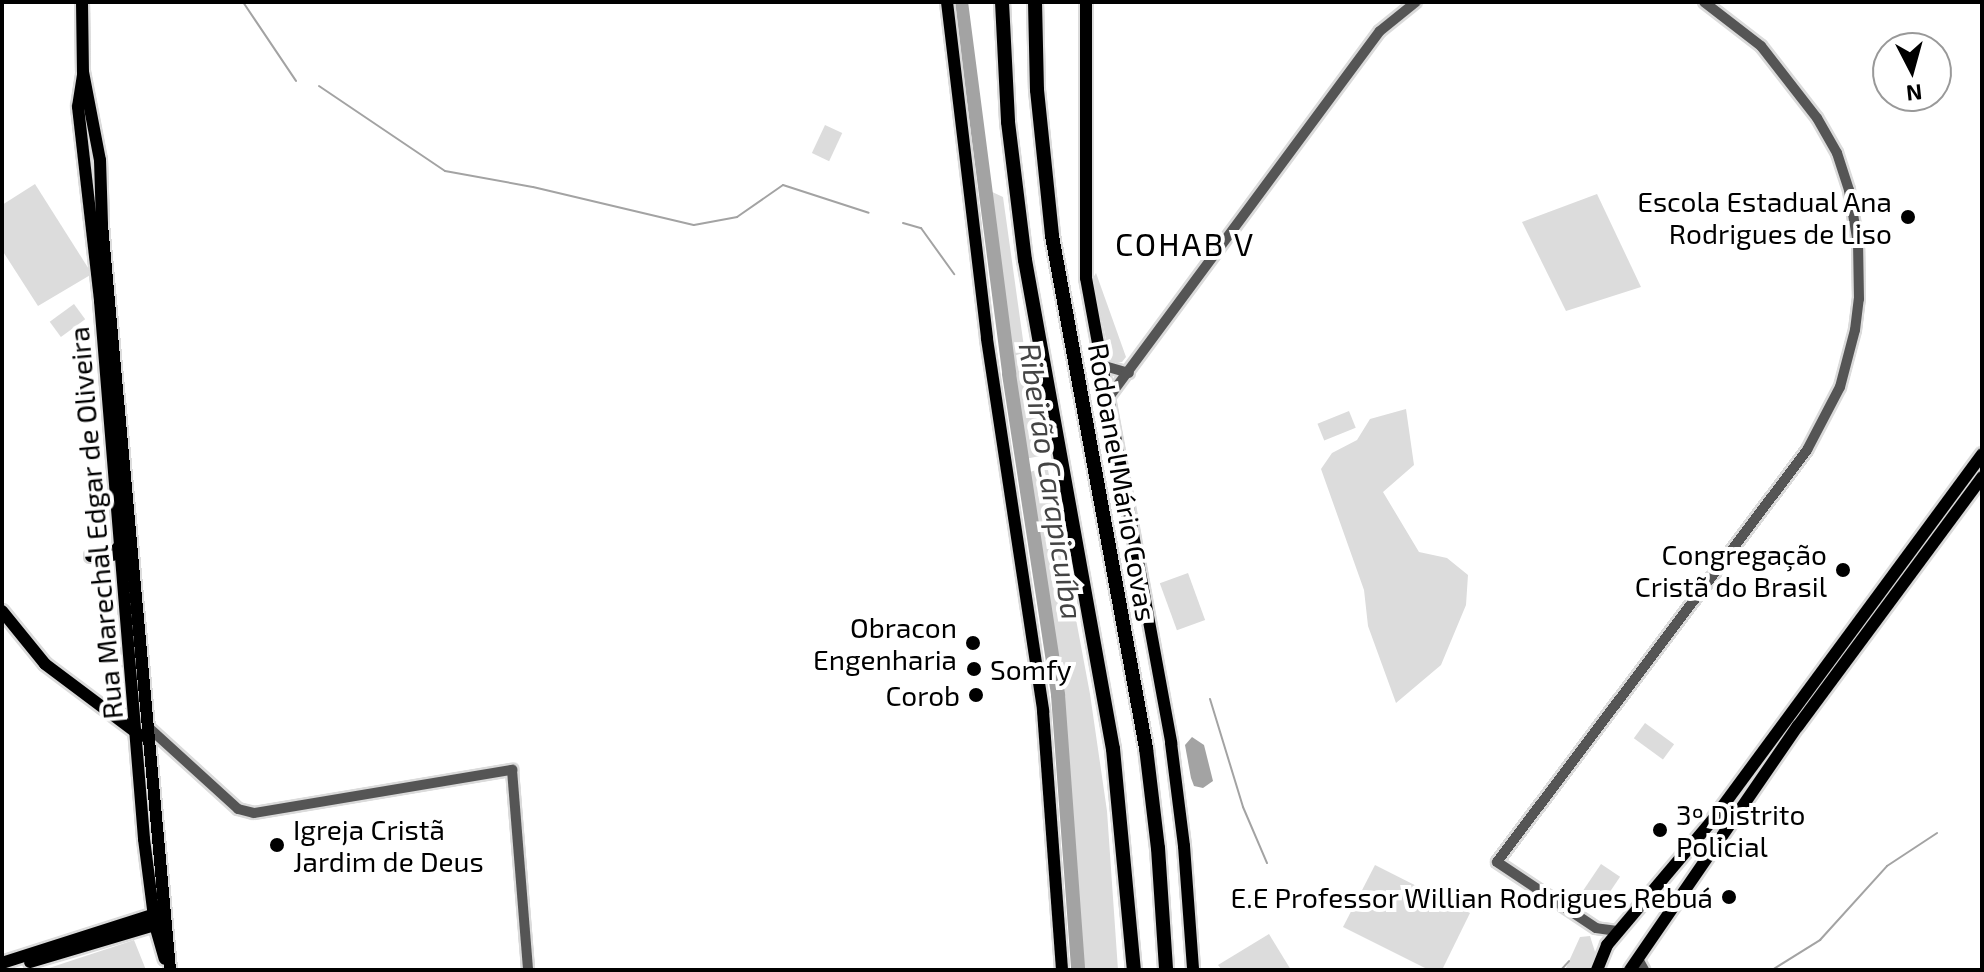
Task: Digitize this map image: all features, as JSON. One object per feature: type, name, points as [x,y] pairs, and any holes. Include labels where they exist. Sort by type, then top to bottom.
[{"type":"highway","name":"Rodoanel Mário Covas","points":[[1002,2],[1008,122],[1025,260],[1113,749],[1134,970]]},
{"type":"highway","name":"Rodoanel Mário Covas","points":[[1035,2],[1037,90],[1052,236],[1146,748],[1158,848],[1166,970]]},
{"type":"main road","name":"Rua Marechal Edgar de Oliveira","points":[[82,2],[83,72],[78,107],[100,301],[133,698],[142,730]]},
{"type":"main road","points":[[947,2],[987,339],[1043,711],[1062,970]]},
{"type":"main road","points":[[1086,2],[1086,278],[1106,401],[1171,743],[1184,846],[1193,970]]},
{"type":"main road","name":"Rua Marechal Edgar de Oliveira","points":[[83,72],[100,160],[102,225],[142,730],[161,918],[170,970]]},
{"type":"main road","points":[[1611,970],[1601,958],[1617,931],[1634,917],[1711,822],[1982,454]]},
{"type":"main road","points":[[1630,970],[1641,964],[1655,933],[1798,726],[1982,477]]},
{"type":"main road","points":[[91,556],[112,555],[121,544]]},
{"type":"main road","points":[[2,611],[45,664],[142,730]]},
{"type":"main road","points":[[109,710],[133,698]]},
{"type":"main road","points":[[1634,917],[1650,925],[1655,933]]},
{"type":"main road","points":[[2,963],[161,918]]},
{"type":"main road","points":[[4,970],[161,918]]},
{"type":"street","points":[[1106,401],[1129,373],[1143,346],[1380,31],[1416,2]]},
{"type":"street","points":[[1617,931],[1596,928],[1497,862],[1807,450],[1835,398],[1853,342],[1859,299],[1859,257],[1849,190],[1837,153],[1817,118],[1761,46],[1704,2]]},
{"type":"street","points":[[1101,365],[1129,373]]},
{"type":"street","points":[[142,730],[163,736],[238,809],[254,813],[512,770],[528,970]]},
{"type":"street","points":[[1596,928],[1601,958]]},
{"type":"shaded area","points":[[825,125],[842,133],[829,161],[812,153]]},
{"type":"shaded area","points":[[35,184],[92,274],[38,306],[2,250],[2,205]]},
{"type":"shaded area","points":[[988,190],[1003,197],[1030,390],[1045,455],[1025,459]]},
{"type":"shaded area","points":[[1597,194],[1641,287],[1566,311],[1522,222]]},
{"type":"shaded area","points":[[1096,273],[1126,357],[1122,362],[1112,363],[1110,358],[1093,278]]},
{"type":"shaded area","points":[[74,304],[85,319],[61,337],[50,322]]},
{"type":"shaded area","points":[[1406,409],[1414,465],[1383,492],[1419,552],[1447,558],[1468,575],[1466,605],[1441,665],[1396,703],[1368,626],[1364,590],[1321,469],[1332,453],[1357,440],[1370,419]]},
{"type":"shaded area","points":[[1349,411],[1356,428],[1324,440],[1317,424]]},
{"type":"shaded area","points":[[1048,470],[1090,694],[1107,811],[1118,970],[1084,970],[1069,774],[1027,473]]},
{"type":"shaded area","points":[[1188,573],[1205,620],[1177,630],[1160,583]]},
{"type":"shaded area","points":[[1645,723],[1674,744],[1663,760],[1634,738]]},
{"type":"shaded area","points":[[1192,737],[1204,745],[1213,781],[1203,788],[1194,786],[1191,778],[1185,745]]},
{"type":"shaded area","points":[[1601,864],[1620,877],[1601,905],[1582,892]]},
{"type":"shaded area","points":[[1375,865],[1470,913],[1442,970],[1429,970],[1343,927]]},
{"type":"shaded area","points":[[1269,934],[1291,970],[1222,970],[1218,965]]},
{"type":"shaded area","points":[[1590,936],[1596,955],[1590,970],[1565,970],[1580,937]]},
{"type":"shaded area","points":[[134,940],[146,970],[43,970]]},
{"type":"waterway","points":[[243,2],[296,81]]},
{"type":"waterway","name":"Ribeirão Carapicuíba","points":[[961,2],[1009,374],[1058,695],[1078,970]]},
{"type":"waterway","points":[[319,86],[445,171],[533,187],[694,225],[737,217],[783,185],[869,213]]},
{"type":"waterway","points":[[903,223],[921,228],[954,274]]},
{"type":"waterway","points":[[1210,699],[1243,807],[1267,863]]},
{"type":"waterway","points":[[1772,970],[1820,940],[1887,866],[1937,833]]},
{"type":"waterway","name":"Ribeirão Carapicuíba","points":[[1561,970],[1569,961]]},
{"type":"place","name":"Escola Estadual Ana Rodrigues de Liso","points":[[1908,217]]},
{"type":"place","name":"Congregação Cristã do Brasil","points":[[1843,570]]},
{"type":"place","name":"Obracon Engenharia","points":[[973,643]]},
{"type":"place","name":"Somfy","points":[[974,669]]},
{"type":"place","name":"Corob","points":[[976,695]]},
{"type":"place","name":"3º Distrito Policial","points":[[1660,830]]},
{"type":"place","name":"Igreja Cristã Jardim de Deus","points":[[277,845]]},
{"type":"place","name":"E.E Professor Willian Rodrigues Rebuá","points":[[1729,897]]},
{"type":"district","name":"COHAB V","points":[[1185,243]]}]
